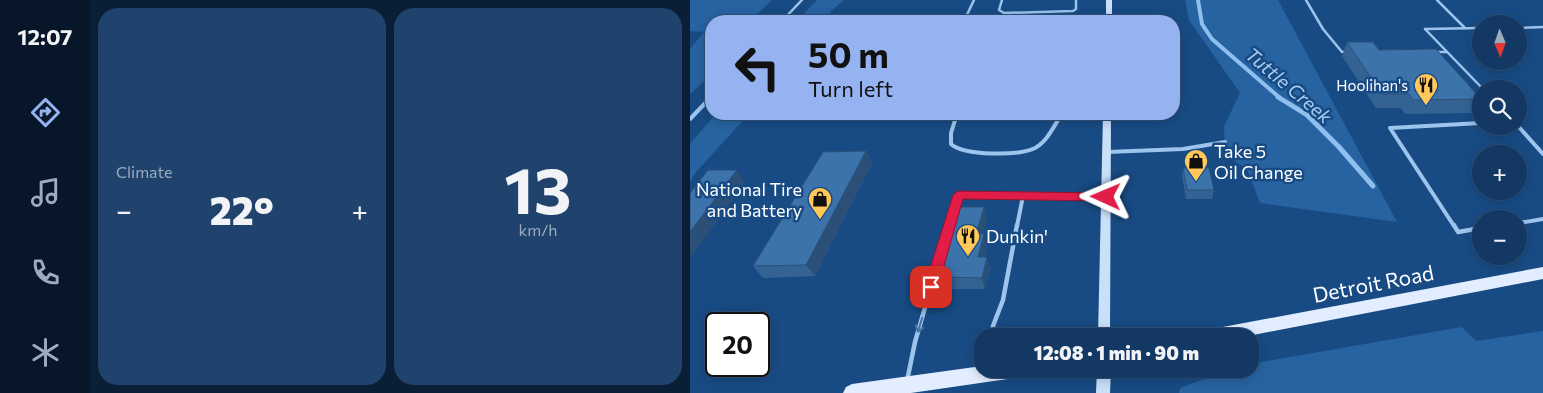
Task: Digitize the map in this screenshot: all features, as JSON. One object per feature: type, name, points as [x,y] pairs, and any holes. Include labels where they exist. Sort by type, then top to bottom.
[{"type":"main road","points":[[1109,0],[1109,15]]},
{"type":"main road","points":[[1104,328],[1107,120]]},
{"type":"main road","name":"Detroit Road","points":[[1254,328],[1543,273]]},
{"type":"main road","points":[[852,393],[974,374]]},
{"type":"main road","points":[[1103,393],[1104,378]]},
{"type":"lane","points":[[788,15],[802,0]]},
{"type":"lane","points":[[967,15],[974,0]]},
{"type":"lane","points":[[1002,0],[999,10],[1004,14],[1073,11],[1076,9],[1076,0]]},
{"type":"lane","points":[[1306,0],[1323,29],[1342,52],[1352,52]]},
{"type":"lane","points":[[1437,0],[1466,28]]},
{"type":"lane","points":[[1528,28],[1543,27]]},
{"type":"lane","points":[[1472,28],[1425,29],[1474,80]]},
{"type":"lane","points":[[1428,52],[1447,52]]},
{"type":"lane","points":[[690,119],[705,103]]},
{"type":"lane","points":[[955,120],[951,133],[951,144],[961,150],[1025,151],[1042,143],[1057,120]]},
{"type":"lane","points":[[1472,123],[1390,128],[1458,232],[1472,230]]},
{"type":"lane","points":[[1526,135],[1543,154]]},
{"type":"lane","points":[[1107,152],[1183,149],[1225,142]]},
{"type":"lane","points":[[906,385],[915,342],[958,195],[1106,197]]},
{"type":"lane","points":[[993,328],[1003,300],[1023,196]]},
{"type":"lane","points":[[1527,222],[1543,219]]},
{"type":"shaded area","points":[[690,0],[772,0],[756,15],[705,15],[705,80],[690,94],[690,49],[704,32],[690,31]]},
{"type":"shaded area","points":[[817,0],[844,0],[831,11],[829,15],[803,15]]},
{"type":"shaded area","points":[[1185,0],[1278,0],[1397,222],[1260,203],[1247,169],[1225,155],[1224,126],[1240,93],[1189,20]]},
{"type":"shaded area","points":[[711,120],[744,120],[696,172],[690,182],[690,144]]},
{"type":"shaded area","points":[[1462,327],[1476,341],[1543,331],[1543,393],[1179,393],[1180,388],[1206,378],[1259,378],[1259,362]]},
{"type":"building","points":[[1347,42],[1373,42],[1379,50],[1436,49],[1472,89],[1472,99],[1413,100],[1409,94],[1382,94]]},
{"type":"building","name":"National Tire and Battery","points":[[866,151],[806,265],[753,266],[823,152]]},
{"type":"building","points":[[1183,168],[1209,168],[1214,190],[1187,190]]},
{"type":"building","points":[[708,170],[737,170],[690,232],[690,193]]},
{"type":"building","name":"Dunkin'","points":[[960,207],[984,207],[976,234],[984,234],[978,257],[987,257],[982,278],[938,277]]},
{"type":"waterway","name":"Tuttle Creek","points":[[1198,0],[1202,24],[1212,39],[1280,98]]},
{"type":"waterway","name":"Tuttle Creek","points":[[1278,97],[1307,115],[1339,147],[1373,186]]},
{"type":"place","name":"Hoolihan's","points":[[1426,106]]},
{"type":"place","name":"Take 5 Oil Change","points":[[1196,182]]},
{"type":"place","name":"National Tire and Battery","points":[[820,220]]},
{"type":"place","name":"Dunkin'","points":[[968,257]]},
{"type":"route","points":[[931,287],[958,195],[1106,197]]}]
